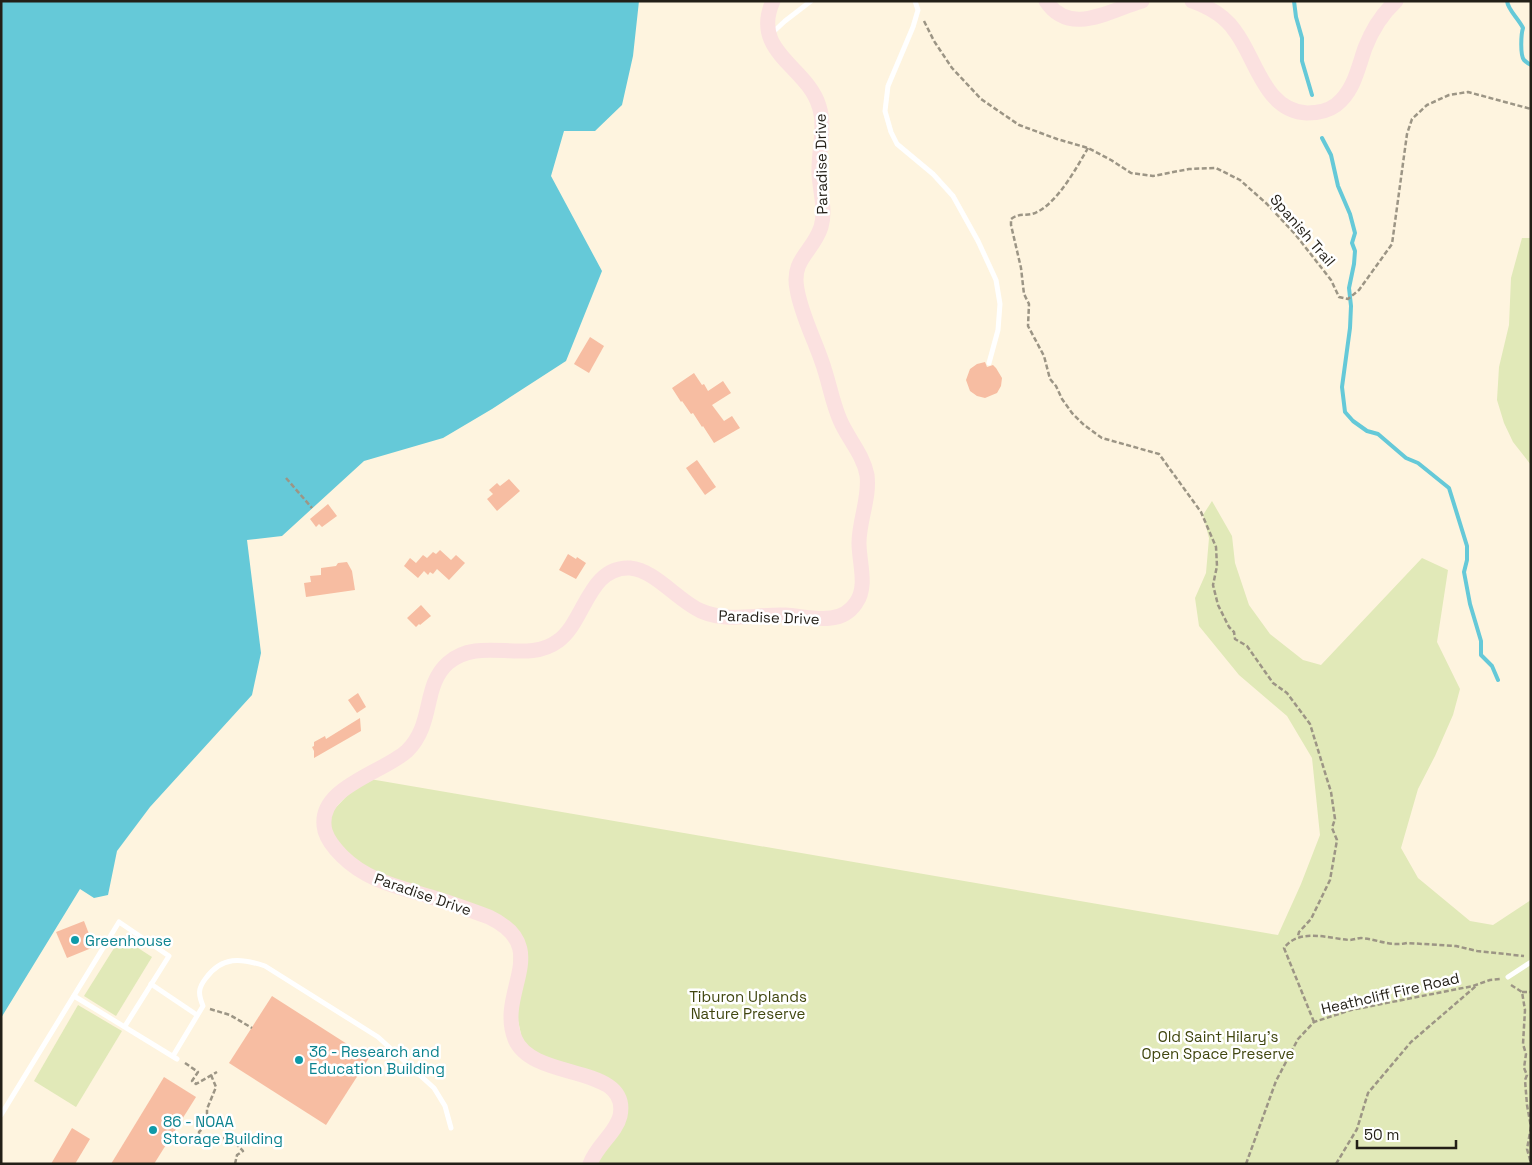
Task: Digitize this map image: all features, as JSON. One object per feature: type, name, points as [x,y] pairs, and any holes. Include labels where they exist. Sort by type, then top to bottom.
[{"type":"street","points":[[769,36],[767,20],[773,1]]},
{"type":"street","points":[[1046,1],[1053,10],[1062,16],[1080,19],[1093,18],[1142,1]]},
{"type":"street","points":[[1192,1],[1211,9],[1230,24],[1243,43],[1262,81],[1277,98],[1289,107],[1312,113],[1331,108],[1346,94],[1354,81],[1372,31],[1396,1]]},
{"type":"street","name":"Paradise Drive","points":[[590,1164],[599,1146],[618,1121],[620,1104],[614,1092],[602,1082],[586,1075],[554,1068],[538,1062],[525,1053],[516,1042],[512,1029],[511,1013],[520,969],[521,953],[514,934],[489,917],[383,883],[365,874],[350,863],[332,845],[326,833],[325,814],[331,802],[341,791],[395,760],[414,742],[425,723],[437,676],[452,660],[474,651],[490,649],[536,650],[555,644],[569,630],[598,583],[607,575],[617,570],[634,569],[645,572],[693,607],[720,617],[742,618],[777,615],[830,618],[846,614],[858,601],[862,589],[859,538],[867,495],[866,473],[862,458],[839,418],[822,362],[800,304],[796,283],[798,265],[817,236],[823,217],[819,171],[821,114],[818,101],[812,90],[778,53],[769,36]]},
{"type":"lane","points":[[769,36],[785,20],[811,1]]},
{"type":"lane","points":[[915,1],[918,10],[914,27],[888,86],[885,111],[891,132],[897,144],[932,174],[953,196],[978,241],[996,280],[1000,304],[989,363]]},
{"type":"lane","points":[[1,1115],[120,922],[169,956],[124,1026]]},
{"type":"lane","points":[[74,996],[175,1057],[203,1006],[198,996],[200,986],[214,967],[227,961],[248,960],[265,966],[378,1037],[434,1088],[445,1106],[451,1128]]},
{"type":"lane","points":[[1505,978],[1531,962]]},
{"type":"lane","points":[[151,984],[197,1015]]},
{"type":"path","name":"Spanish Trail","points":[[918,10],[934,41],[952,68],[982,99],[1019,125],[1088,148],[1112,160],[1131,174],[1153,176],[1190,169],[1216,168],[1240,180],[1267,204],[1295,234],[1331,280],[1339,296],[1348,299],[1360,290],[1392,244],[1407,134],[1412,119],[1427,105],[1449,95],[1468,92],[1531,109]]},
{"type":"path","points":[[1088,148],[1060,192],[1044,208],[1036,213],[1016,215],[1011,219],[1024,294],[1029,304],[1028,326],[1044,356],[1050,379],[1072,413],[1084,425],[1102,438],[1159,454],[1201,512],[1216,546],[1217,566],[1213,584],[1218,605],[1229,627],[1234,632],[1235,639],[1247,646],[1273,683],[1287,693],[1310,724],[1331,792],[1335,819],[1332,828],[1336,840],[1330,880],[1311,919],[1299,932],[1298,936],[1284,948],[1314,1022]]},
{"type":"path","points":[[286,478],[312,508]]},
{"type":"path","points":[[1298,936],[1352,940],[1360,938],[1385,944],[1400,945],[1407,943],[1452,945],[1477,951],[1531,957]]},
{"type":"path","points":[[1505,978],[1522,992],[1531,992]]},
{"type":"path","name":"Heathcliff Fire Road","points":[[1246,1164],[1276,1081],[1298,1039],[1314,1022],[1351,1010],[1505,978]]},
{"type":"path","points":[[1336,1164],[1357,1129],[1368,1094],[1412,1042],[1478,984]]},
{"type":"path","points":[[1522,992],[1525,1010],[1523,1044],[1526,1054],[1524,1068],[1527,1075],[1525,1080],[1531,1127],[1527,1142],[1531,1163]]},
{"type":"path","points":[[203,1006],[230,1015],[252,1028]]},
{"type":"path","points":[[175,1057],[198,1072],[192,1081],[196,1084],[216,1072]]},
{"type":"path","points":[[210,1076],[216,1087],[207,1109],[207,1124],[199,1132],[199,1142],[230,1137],[243,1151],[237,1155],[235,1164]]},
{"type":"green space","points":[[1522,238],[1531,238],[1531,465],[1513,442],[1504,423],[1497,400],[1499,367],[1509,325],[1511,278]]},
{"type":"green space","points":[[1212,501],[1232,536],[1235,563],[1249,605],[1270,634],[1303,660],[1321,665],[1422,558],[1448,570],[1437,642],[1460,689],[1453,715],[1418,789],[1401,848],[1418,878],[1470,921],[1493,925],[1531,900],[1531,1164],[590,1164],[614,1128],[618,1097],[525,1053],[513,997],[514,934],[350,863],[324,820],[364,778],[1278,935],[1320,835],[1312,758],[1287,716],[1239,675],[1199,626],[1195,598],[1206,573],[1209,538],[1203,515]]},
{"type":"green space","points":[[121,937],[152,957],[116,1016],[84,996]]},
{"type":"green space","points":[[78,1005],[122,1031],[76,1107],[34,1081]]},
{"type":"water","points":[[1,1],[639,1],[633,56],[622,105],[595,131],[564,131],[551,176],[602,271],[566,361],[443,438],[364,461],[282,536],[247,540],[261,653],[252,695],[150,807],[117,851],[108,895],[94,898],[80,889],[1,1018]]},
{"type":"building","points":[[590,337],[604,346],[589,373],[574,364]]},
{"type":"building","points":[[985,362],[987,367],[993,365],[1002,378],[1001,386],[997,393],[985,398],[977,396],[970,391],[966,380],[970,369],[977,364]]},
{"type":"building","points":[[694,373],[708,391],[723,381],[731,393],[712,405],[724,421],[732,416],[740,428],[714,443],[703,426],[681,402],[672,388]]},
{"type":"building","points":[[697,460],[716,487],[705,495],[686,468]]},
{"type":"building","points":[[509,479],[520,491],[497,511],[487,499],[493,494],[489,490],[497,483],[500,486]]},
{"type":"building","points":[[328,504],[337,516],[322,527],[319,524],[316,527],[310,519]]},
{"type":"building","points":[[440,550],[451,560],[456,555],[465,563],[449,580],[437,569],[433,574],[430,572],[428,575],[424,571],[418,578],[404,566],[410,558],[416,563],[423,555],[427,558],[433,552],[436,554]]},
{"type":"building","points":[[568,554],[586,563],[576,579],[559,570]]},
{"type":"building","points":[[347,562],[352,571],[355,590],[306,597],[304,583],[311,582],[310,576],[321,575],[321,568]]},
{"type":"building","points":[[421,605],[431,616],[416,627],[407,618]]},
{"type":"building","points":[[358,693],[366,707],[357,713],[348,700]]},
{"type":"building","points":[[360,718],[361,731],[314,758],[312,747],[314,742],[325,736],[326,739]]},
{"type":"building","name":"Greenhouse","points":[[84,921],[94,947],[67,958],[56,932]]},
{"type":"building","name":"36 - Research and Education Building","points":[[272,996],[369,1058],[326,1125],[229,1063]]},
{"type":"building","name":"86 - NOAA Storage Building","points":[[164,1077],[196,1097],[154,1164],[111,1164]]},
{"type":"building","points":[[72,1128],[90,1139],[75,1164],[51,1164]]},
{"type":"waterway","points":[[1294,1],[1302,38],[1302,61],[1312,95]]},
{"type":"waterway","points":[[1507,1],[1509,8],[1523,28],[1521,39],[1522,54],[1524,60],[1531,65]]},
{"type":"waterway","points":[[1322,138],[1331,155],[1338,186],[1350,214],[1355,233],[1352,243],[1355,251],[1354,264],[1349,288],[1351,306],[1350,328],[1342,387],[1345,412],[1353,421],[1367,431],[1378,434],[1406,458],[1418,463],[1449,488],[1467,546],[1467,560],[1464,572],[1470,604],[1481,641],[1481,655],[1492,666],[1498,680]]},
{"type":"place","name":"Greenhouse","points":[[75,940]]},
{"type":"place","name":"36 - Research and Education Building","points":[[299,1060]]},
{"type":"place","name":"86 - NOAA Storage Building","points":[[153,1130]]},
{"type":"park label","name":"Tiburon Uplands Nature Preserve","points":[[748,1004]]},
{"type":"park label","name":"Old Saint Hilary's Open Space Preserve","points":[[1218,1044]]}]
